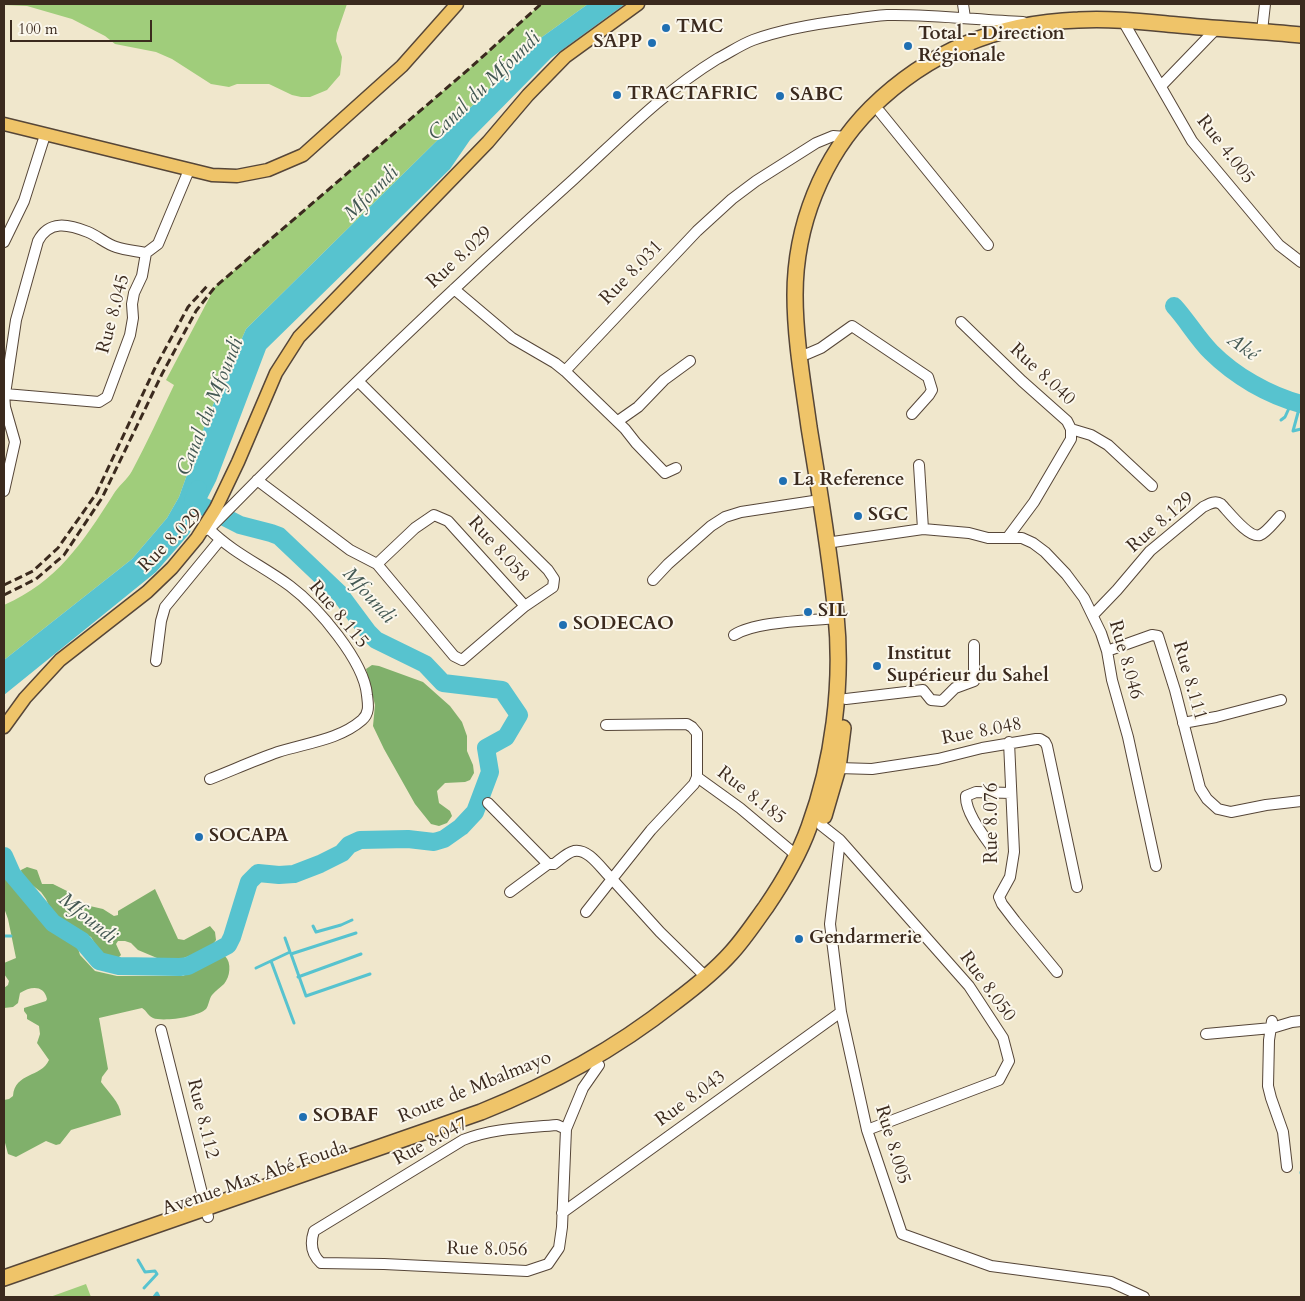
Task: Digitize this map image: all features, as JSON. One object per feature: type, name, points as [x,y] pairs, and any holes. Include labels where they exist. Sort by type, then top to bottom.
[{"type":"highway","points":[[830,542],[807,354],[803,301],[805,270],[812,226],[832,178],[849,148],[880,112],[908,86],[926,74],[974,50],[1039,23],[1081,20],[1123,21],[1301,35]]},
{"type":"highway","name":"Route de Mbalmayo","points":[[4,1279],[207,1213],[482,1112],[528,1093],[594,1058],[664,1011],[706,977],[731,953],[774,895],[796,855],[811,822],[822,782],[838,691],[837,618],[830,542],[820,500],[801,375],[794,297],[802,230],[812,199],[823,174],[846,137],[882,97],[918,68],[946,52],[991,34],[1039,23]]},
{"type":"highway","name":"Avenue Max Abé Fouda","points":[[207,1213],[484,1120],[531,1101],[599,1065],[695,998],[737,960],[782,901],[810,849],[821,825],[838,768],[846,699],[844,611],[830,542]]},
{"type":"main road","points":[[4,124],[212,175],[237,176],[268,170],[303,154],[402,66],[457,4]]},
{"type":"main road","points":[[205,530],[238,462],[276,373],[299,337],[488,142],[528,95],[565,58],[638,4]]},
{"type":"main road","name":"Rue 8.029","points":[[4,727],[25,698],[60,660],[147,592],[172,568],[205,530]]},
{"type":"street","points":[[963,4],[964,18]]},
{"type":"street","points":[[1262,31],[1264,4]]},
{"type":"street","name":"Rue 8.029","points":[[205,530],[454,288],[634,121],[686,79],[730,52],[751,41],[805,25],[885,15],[1039,23]]},
{"type":"street","name":"Rue 4.005","points":[[1123,21],[1192,141],[1279,245],[1301,262]]},
{"type":"street","points":[[1161,86],[1217,28]]},
{"type":"street","points":[[880,112],[988,244]]},
{"type":"street","points":[[4,242],[24,201],[45,135]]},
{"type":"street","name":"Rue 8.031","points":[[565,370],[675,254],[732,199],[756,181],[816,144],[833,136],[846,137]]},
{"type":"street","points":[[4,492],[15,442],[5,407],[4,394],[16,320],[38,241],[42,233],[54,226],[68,227],[89,232],[115,247],[146,254],[158,244],[189,170]]},
{"type":"street","name":"Rue 8.045","points":[[4,394],[99,402],[107,397],[130,335],[134,293],[142,276],[146,254]]},
{"type":"street","points":[[454,288],[512,338],[565,370],[618,421],[665,473],[676,468]]},
{"type":"street","name":"Rue 8.040","points":[[962,322],[1067,422],[1071,429],[1071,439],[1063,453],[1034,502],[1008,538]]},
{"type":"street","points":[[807,354],[821,348],[852,326],[928,377],[932,390],[912,414]]},
{"type":"street","points":[[618,421],[638,408],[664,380],[690,360]]},
{"type":"street","name":"Rue 8.058","points":[[358,381],[548,570],[554,579],[553,587],[525,606],[448,521],[434,515],[415,528],[377,564]]},
{"type":"street","points":[[1071,429],[1091,434],[1108,445],[1152,486]]},
{"type":"street","points":[[919,465],[922,529]]},
{"type":"street","points":[[257,480],[350,550],[377,564],[454,656],[462,660],[525,606]]},
{"type":"street","points":[[654,580],[668,564],[711,526],[725,517],[741,512],[820,500]]},
{"type":"street","name":"Rue 8.129","points":[[1093,615],[1150,551],[1210,502],[1221,504],[1250,533],[1256,536],[1262,534],[1280,516]]},
{"type":"street","name":"Rue 8.046","points":[[830,542],[922,529],[969,533],[988,538],[1022,538],[1045,552],[1084,598],[1101,633],[1128,737],[1156,866]]},
{"type":"street","name":"Rue 8.115","points":[[205,530],[291,587],[320,614],[354,659],[366,685],[369,708],[364,719],[326,740],[278,752],[210,779]]},
{"type":"street","points":[[156,661],[165,607],[220,540]]},
{"type":"street","points":[[734,634],[743,629],[761,625],[837,618]]},
{"type":"street","name":"Rue 8.111","points":[[1107,651],[1152,635],[1158,636],[1200,788],[1207,799],[1218,809],[1231,812],[1301,801]]},
{"type":"street","points":[[846,699],[923,690],[931,700],[942,701],[955,688],[974,681],[974,645]]},
{"type":"street","points":[[1182,723],[1216,717],[1282,700]]},
{"type":"street","name":"Rue 8.185","points":[[606,725],[687,724],[692,727],[697,733],[697,776],[740,808],[796,855]]},
{"type":"street","name":"Rue 8.048","points":[[838,768],[872,769],[938,759],[1009,742],[1040,739],[1047,746],[1077,887]]},
{"type":"street","name":"Rue 8.076","points":[[1009,742],[1014,852],[1010,877],[999,897],[1015,921],[1057,972]]},
{"type":"street","points":[[586,912],[651,830],[694,784],[697,776]]},
{"type":"street","points":[[993,849],[981,833],[970,812],[966,796],[976,792],[1011,793]]},
{"type":"street","points":[[488,803],[548,864]]},
{"type":"street","points":[[821,825],[840,840]]},
{"type":"street","name":"Rue 8.005","points":[[840,840],[830,924],[840,1012],[867,1130],[902,1234],[991,1266],[1111,1282],[1144,1297]]},
{"type":"street","name":"Rue 8.050","points":[[840,840],[969,986],[1003,1038],[1009,1061],[999,1080],[867,1130]]},
{"type":"street","points":[[510,892],[548,864],[554,864],[566,854],[575,851],[586,852],[641,912],[706,977]]},
{"type":"street","name":"Rue 8.043","points":[[562,1213],[840,1012]]},
{"type":"street","points":[[1206,1034],[1301,1021]]},
{"type":"street","points":[[1272,1024],[1269,1040],[1268,1086],[1283,1132],[1287,1167]]},
{"type":"street","name":"Rue 8.112","points":[[161,1030],[207,1213]]},
{"type":"street","points":[[566,1129],[582,1088],[599,1065]]},
{"type":"street","name":"Rue 8.047","points":[[314,1231],[463,1140],[498,1130],[557,1125],[566,1129]]},
{"type":"street","name":"Rue 8.056","points":[[314,1231],[311,1239],[314,1257],[320,1263],[384,1264],[527,1272],[548,1264],[559,1248],[566,1129]]},
{"type":"green space","points":[[4,4],[347,4],[336,41],[342,57],[340,75],[327,90],[310,97],[292,95],[269,84],[237,84],[229,87],[211,84],[172,59],[156,52],[115,44],[105,36],[72,19],[27,6]]},
{"type":"green space","points":[[541,4],[588,4],[542,37],[246,329],[207,419],[179,497],[167,518],[132,559],[4,660],[4,605],[23,596],[39,585],[67,559],[130,474],[174,385],[166,380],[215,287],[470,68]]},
{"type":"green space","points":[[372,665],[423,682],[450,706],[462,722],[467,736],[467,751],[474,773],[470,780],[445,783],[437,791],[439,803],[450,811],[452,816],[447,823],[439,826],[431,824],[415,804],[373,726],[375,705],[366,669]]},
{"type":"green space","points":[[27,867],[37,870],[42,884],[53,884],[67,891],[70,900],[103,909],[114,916],[118,915],[118,911],[155,889],[178,939],[184,940],[210,926],[215,932],[216,940],[210,948],[181,959],[157,958],[138,950],[131,943],[118,941],[116,944],[121,955],[117,959],[103,957],[91,937],[54,917],[41,892],[22,877],[21,870]]},
{"type":"green space","points":[[4,879],[7,879],[34,901],[46,923],[63,937],[77,945],[80,955],[95,971],[117,976],[183,976],[221,956],[225,956],[229,962],[229,974],[226,981],[212,995],[206,1009],[202,1012],[180,1018],[158,1019],[151,1017],[142,1008],[99,1018],[108,1069],[101,1082],[116,1101],[121,1115],[71,1130],[60,1144],[56,1145],[46,1141],[16,1157],[8,1154],[4,1139],[4,1100],[13,1096],[18,1083],[40,1070],[49,1060],[37,1043],[40,1034],[39,1026],[27,1019],[24,1011],[24,1008],[47,999],[40,989],[28,989],[20,993],[18,1003],[13,1007],[4,1008],[4,988],[8,985],[9,981],[4,974],[4,963],[16,958],[4,908]]},
{"type":"green space","points":[[86,1284],[91,1297],[50,1297]]},
{"type":"water","points":[[588,4],[625,4],[551,58],[470,140],[450,169],[266,349],[216,481],[189,534],[156,572],[4,695],[4,660],[132,559],[167,518],[179,497],[207,419],[246,329],[542,37]]},
{"type":"waterway","name":"Aké","points":[[1174,306],[1206,347],[1220,361],[1241,377],[1264,390],[1301,404]]},
{"type":"waterway","points":[[1281,420],[1285,417],[1290,406]]},
{"type":"waterway","points":[[1293,431],[1299,409]]},
{"type":"waterway","points":[[1293,431],[1301,429]]},
{"type":"waterway","name":"Mfoundi","points":[[4,856],[12,874],[53,923],[82,941],[99,961],[119,966],[180,967],[188,966],[228,945],[249,882],[258,873],[294,874],[342,853],[349,845],[360,840],[408,839],[434,842],[444,839],[461,827],[475,812],[490,772],[486,748],[506,737],[519,715],[502,690],[443,683],[425,664],[376,640],[339,593],[279,536],[240,525],[193,501],[198,489]]},
{"type":"waterway","points":[[313,926],[316,932],[352,920]]},
{"type":"waterway","points":[[356,933],[291,954],[306,996],[370,974]]},
{"type":"waterway","points":[[4,936],[11,936]]},
{"type":"waterway","points":[[256,968],[290,952],[285,938]]},
{"type":"waterway","points":[[298,977],[361,954]]},
{"type":"waterway","points":[[271,961],[294,1023]]},
{"type":"waterway","points":[[138,1260],[145,1272],[155,1271],[157,1274],[144,1288]]},
{"type":"waterway","points":[[154,1297],[157,1293],[159,1297]]},
{"type":"railway","points":[[4,595],[36,579],[64,555],[102,498],[162,374],[196,311],[215,287],[470,68],[541,4]]},
{"type":"railway","points":[[4,585],[33,571],[58,548],[96,494],[155,368],[188,307],[209,284]]},
{"type":"place","name":"TMC","points":[[666,28]]},
{"type":"place","name":"SAPP","points":[[652,43]]},
{"type":"place","name":"Total - Direction Régionale","points":[[908,46]]},
{"type":"place","name":"TRACTAFRIC","points":[[617,95]]},
{"type":"place","name":"SABC","points":[[780,96]]},
{"type":"place","name":"La Reference","points":[[783,481]]},
{"type":"place","name":"SGC","points":[[858,516]]},
{"type":"place","name":"SIL","points":[[808,612]]},
{"type":"place","name":"SODECAO","points":[[563,625]]},
{"type":"place","name":"Institut Supérieur du Sahel","points":[[877,666]]},
{"type":"place","name":"SOCAPA","points":[[199,837]]},
{"type":"place","name":"Gendarmerie","points":[[799,939]]},
{"type":"place","name":"SOBAF","points":[[303,1117]]},
{"type":"water label","name":"Canal du Mfoundi","points":[[485,87]]},
{"type":"water label","name":"Canal du Mfoundi","points":[[211,407]]}]
